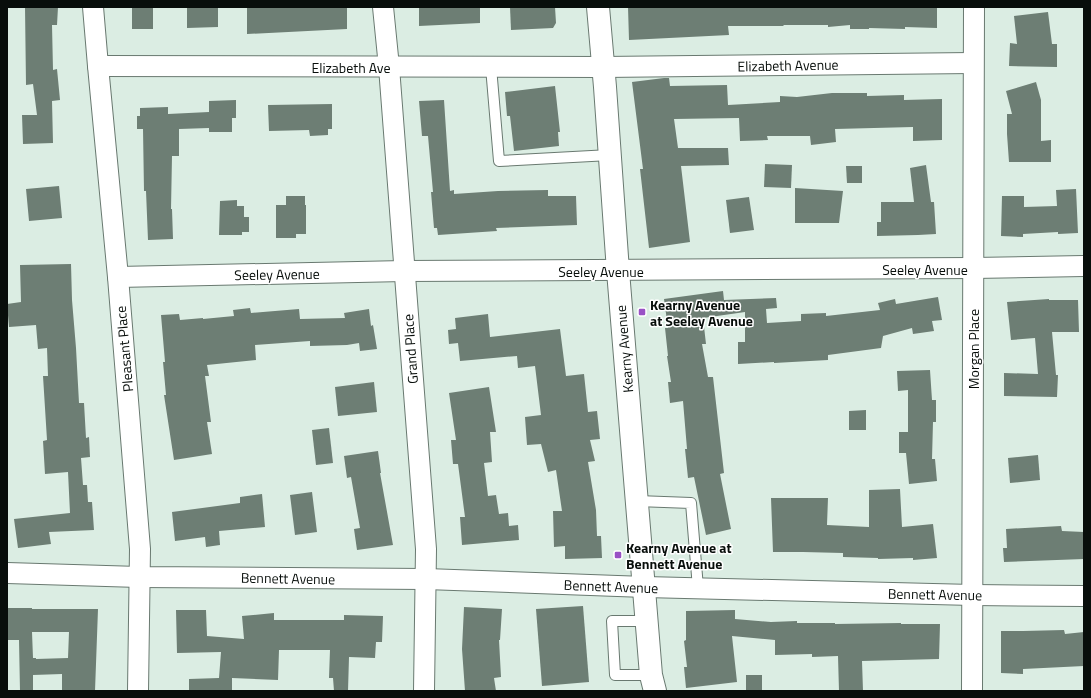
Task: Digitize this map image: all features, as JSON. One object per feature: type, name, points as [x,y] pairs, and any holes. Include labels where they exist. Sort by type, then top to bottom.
[{"type":"main road","name":"Kearny Avenue","points":[[598,7],[618,271],[653,683]]},
{"type":"street","name":"Pleasant Place","points":[[93,7],[118,277],[140,549],[138,691]]},
{"type":"street","name":"Grand Place","points":[[383,7],[389,67],[426,549],[424,691]]},
{"type":"street","name":"Morgan Place","points":[[972,691],[974,7]]},
{"type":"street","name":"Elizabeth Avenue","points":[[603,67],[973,63]]},
{"type":"street","name":"Elizabeth Ave","points":[[98,66],[603,67]]},
{"type":"street","name":"Seeley Avenue","points":[[118,277],[404,271],[618,271],[1084,266]]},
{"type":"street","name":"Bennett Avenue","points":[[7,573],[426,579],[645,587],[973,595],[1084,596]]},
{"type":"lane","points":[[491,67],[499,161],[610,155]]},
{"type":"lane","points":[[637,501],[691,503],[698,588]]},
{"type":"lane","points":[[647,620],[612,622],[615,675],[653,683]]},
{"type":"building","points":[[25,7],[58,7],[57,25],[52,25],[53,70],[57,69],[60,100],[52,101],[53,143],[23,144],[22,115],[37,115],[33,84],[26,85]]},
{"type":"building","points":[[132,7],[153,7],[153,29],[132,29]]},
{"type":"building","points":[[187,7],[218,7],[218,27],[187,28]]},
{"type":"building","points":[[247,7],[347,7],[347,29],[247,34]]},
{"type":"building","points":[[419,7],[480,7],[480,23],[419,26]]},
{"type":"building","points":[[510,7],[555,7],[556,23],[553,28],[511,30]]},
{"type":"building","points":[[628,7],[937,7],[937,28],[905,27],[905,29],[850,29],[850,25],[828,27],[828,25],[728,26],[729,35],[629,40]]},
{"type":"building","points":[[1048,12],[1052,44],[1057,44],[1057,67],[1009,66],[1010,43],[1017,44],[1014,16]]},
{"type":"building","points":[[669,78],[670,86],[727,85],[728,105],[780,102],[780,96],[797,97],[832,93],[867,93],[867,96],[904,95],[904,100],[942,99],[942,140],[913,141],[913,127],[835,129],[836,142],[811,145],[810,136],[767,136],[768,140],[740,141],[739,118],[674,119],[678,148],[728,148],[729,165],[681,166],[690,242],[649,248],[640,169],[643,169],[632,82]]},
{"type":"building","points":[[1036,82],[1041,100],[1041,141],[1051,140],[1051,162],[1009,162],[1007,114],[1012,114],[1006,91]]},
{"type":"building","points":[[555,86],[560,132],[558,132],[559,146],[514,151],[510,116],[507,116],[505,92]]},
{"type":"building","points":[[236,100],[236,118],[232,118],[232,132],[209,132],[209,128],[179,129],[179,156],[172,156],[171,209],[173,239],[148,240],[146,191],[144,191],[143,129],[137,129],[137,116],[140,116],[140,108],[168,107],[168,114],[209,112],[209,101]]},
{"type":"building","points":[[444,100],[450,191],[454,190],[454,194],[548,190],[548,196],[576,196],[577,225],[496,228],[497,231],[438,235],[437,228],[434,228],[431,192],[433,192],[428,136],[422,136],[419,101]]},
{"type":"building","points":[[332,104],[332,129],[328,129],[328,135],[310,136],[309,130],[269,131],[268,105]]},
{"type":"building","points":[[765,164],[792,165],[791,188],[764,187]]},
{"type":"building","points":[[926,165],[931,202],[934,202],[936,234],[877,236],[877,222],[881,222],[881,202],[914,202],[910,168]]},
{"type":"building","points":[[846,166],[862,166],[862,183],[847,183]]},
{"type":"building","points":[[59,186],[62,218],[29,221],[26,189]]},
{"type":"building","points":[[795,188],[843,191],[839,223],[795,223]]},
{"type":"building","points":[[1076,189],[1078,233],[1058,234],[1058,232],[1023,234],[1023,237],[1001,236],[1002,196],[1024,196],[1024,207],[1057,206],[1056,190]]},
{"type":"building","points":[[286,196],[305,196],[306,234],[296,234],[296,238],[276,238],[276,205],[286,205]]},
{"type":"building","points":[[749,197],[754,230],[730,233],[726,200]]},
{"type":"building","points":[[237,200],[237,206],[244,206],[244,217],[249,217],[249,232],[242,232],[242,235],[219,235],[220,201]]},
{"type":"building","points":[[71,264],[79,403],[84,403],[86,438],[89,437],[90,457],[81,458],[83,485],[87,485],[88,502],[92,502],[94,530],[49,532],[51,544],[18,548],[14,519],[70,513],[68,472],[45,474],[43,441],[47,440],[43,376],[48,376],[47,348],[38,349],[36,325],[9,327],[7,304],[21,302],[20,265]]},
{"type":"building","points":[[723,291],[724,300],[776,298],[777,308],[766,309],[767,323],[801,321],[801,314],[826,313],[826,316],[880,310],[878,303],[895,299],[896,304],[938,297],[942,320],[932,321],[934,331],[913,334],[912,328],[883,336],[881,348],[828,355],[828,360],[738,364],[738,342],[745,342],[745,312],[703,318],[706,344],[702,344],[708,377],[713,377],[724,473],[720,474],[731,529],[706,535],[694,477],[688,478],[683,401],[670,403],[668,382],[671,382],[665,328],[668,328],[664,299]]},
{"type":"building","points":[[1049,299],[1078,300],[1079,332],[1052,332],[1056,375],[1058,375],[1057,397],[1004,396],[1004,373],[1038,374],[1035,338],[1011,340],[1007,302]]},
{"type":"building","points":[[250,308],[251,313],[299,309],[300,319],[345,318],[344,313],[369,309],[371,326],[373,325],[377,349],[360,351],[359,343],[347,345],[310,346],[310,341],[255,345],[256,360],[207,365],[209,376],[205,376],[211,422],[207,422],[212,454],[174,460],[164,395],[166,395],[163,362],[165,362],[161,315],[179,314],[180,320],[203,319],[234,316],[233,310]]},
{"type":"building","points":[[488,314],[490,337],[560,329],[566,376],[584,374],[588,412],[597,411],[600,439],[590,440],[595,461],[588,462],[596,510],[597,536],[601,536],[602,558],[565,559],[565,546],[554,547],[553,511],[562,511],[556,470],[548,472],[541,444],[527,445],[525,417],[541,415],[535,366],[518,368],[517,356],[460,361],[458,343],[449,344],[448,330],[456,329],[455,318]]},
{"type":"building","points":[[930,370],[932,400],[936,400],[936,422],[933,422],[932,459],[935,459],[937,481],[909,484],[906,453],[899,453],[899,432],[908,432],[908,390],[898,391],[897,371]]},
{"type":"building","points":[[374,382],[377,412],[338,416],[335,387]]},
{"type":"building","points":[[489,387],[496,432],[490,432],[492,462],[484,463],[488,496],[496,495],[499,514],[508,513],[509,526],[518,525],[519,540],[462,545],[460,517],[465,517],[458,464],[453,464],[451,440],[456,440],[449,393]]},
{"type":"building","points":[[866,410],[866,430],[849,430],[849,411]]},
{"type":"building","points":[[329,428],[333,463],[316,465],[312,430]]},
{"type":"building","points":[[378,451],[380,473],[393,545],[357,550],[354,529],[360,528],[351,477],[347,478],[344,456]]},
{"type":"building","points":[[1038,455],[1040,480],[1010,483],[1008,458]]},
{"type":"building","points":[[900,489],[902,527],[933,524],[937,558],[913,560],[913,558],[878,559],[843,557],[843,553],[773,552],[771,498],[828,498],[827,525],[869,527],[869,490]]},
{"type":"building","points":[[312,492],[317,532],[295,535],[290,495]]},
{"type":"building","points":[[262,494],[265,527],[219,531],[220,545],[206,547],[205,537],[175,541],[172,512],[240,503],[240,497]]},
{"type":"building","points":[[1061,526],[1062,531],[1084,532],[1084,559],[1004,562],[1003,548],[1007,548],[1006,529]]},
{"type":"building","points":[[583,606],[589,682],[542,686],[536,609]]},
{"type":"building","points":[[464,607],[502,609],[499,640],[501,677],[494,678],[496,691],[465,691],[462,649]]},
{"type":"building","points":[[7,608],[98,609],[95,691],[62,691],[62,674],[33,675],[33,691],[20,691],[19,640],[7,640]],"holes":[[[32,632],[69,632],[68,658],[33,658]]]},
{"type":"building","points":[[176,610],[206,610],[207,636],[244,639],[242,616],[274,613],[274,620],[344,620],[344,615],[383,616],[382,642],[376,642],[375,658],[349,657],[348,691],[334,691],[333,678],[329,678],[330,650],[279,650],[278,680],[232,678],[232,691],[189,691],[189,679],[219,678],[221,652],[177,653]]},
{"type":"building","points":[[735,610],[735,619],[771,622],[797,621],[797,623],[835,624],[940,624],[939,659],[862,661],[863,691],[839,691],[838,656],[812,657],[812,654],[775,655],[775,640],[732,636],[737,682],[686,688],[684,667],[687,667],[684,641],[686,640],[686,611]]},
{"type":"building","points":[[1064,630],[1065,634],[1084,632],[1084,666],[1023,669],[1023,674],[1001,673],[1001,631]]},
{"type":"building","points":[[746,675],[762,675],[762,691],[746,691]]},
{"type":"place","name":"Kearny Avenue at Seeley Avenue","points":[[642,312]]},
{"type":"place","name":"Kearny Avenue at Bennett Avenue","points":[[618,555]]}]
